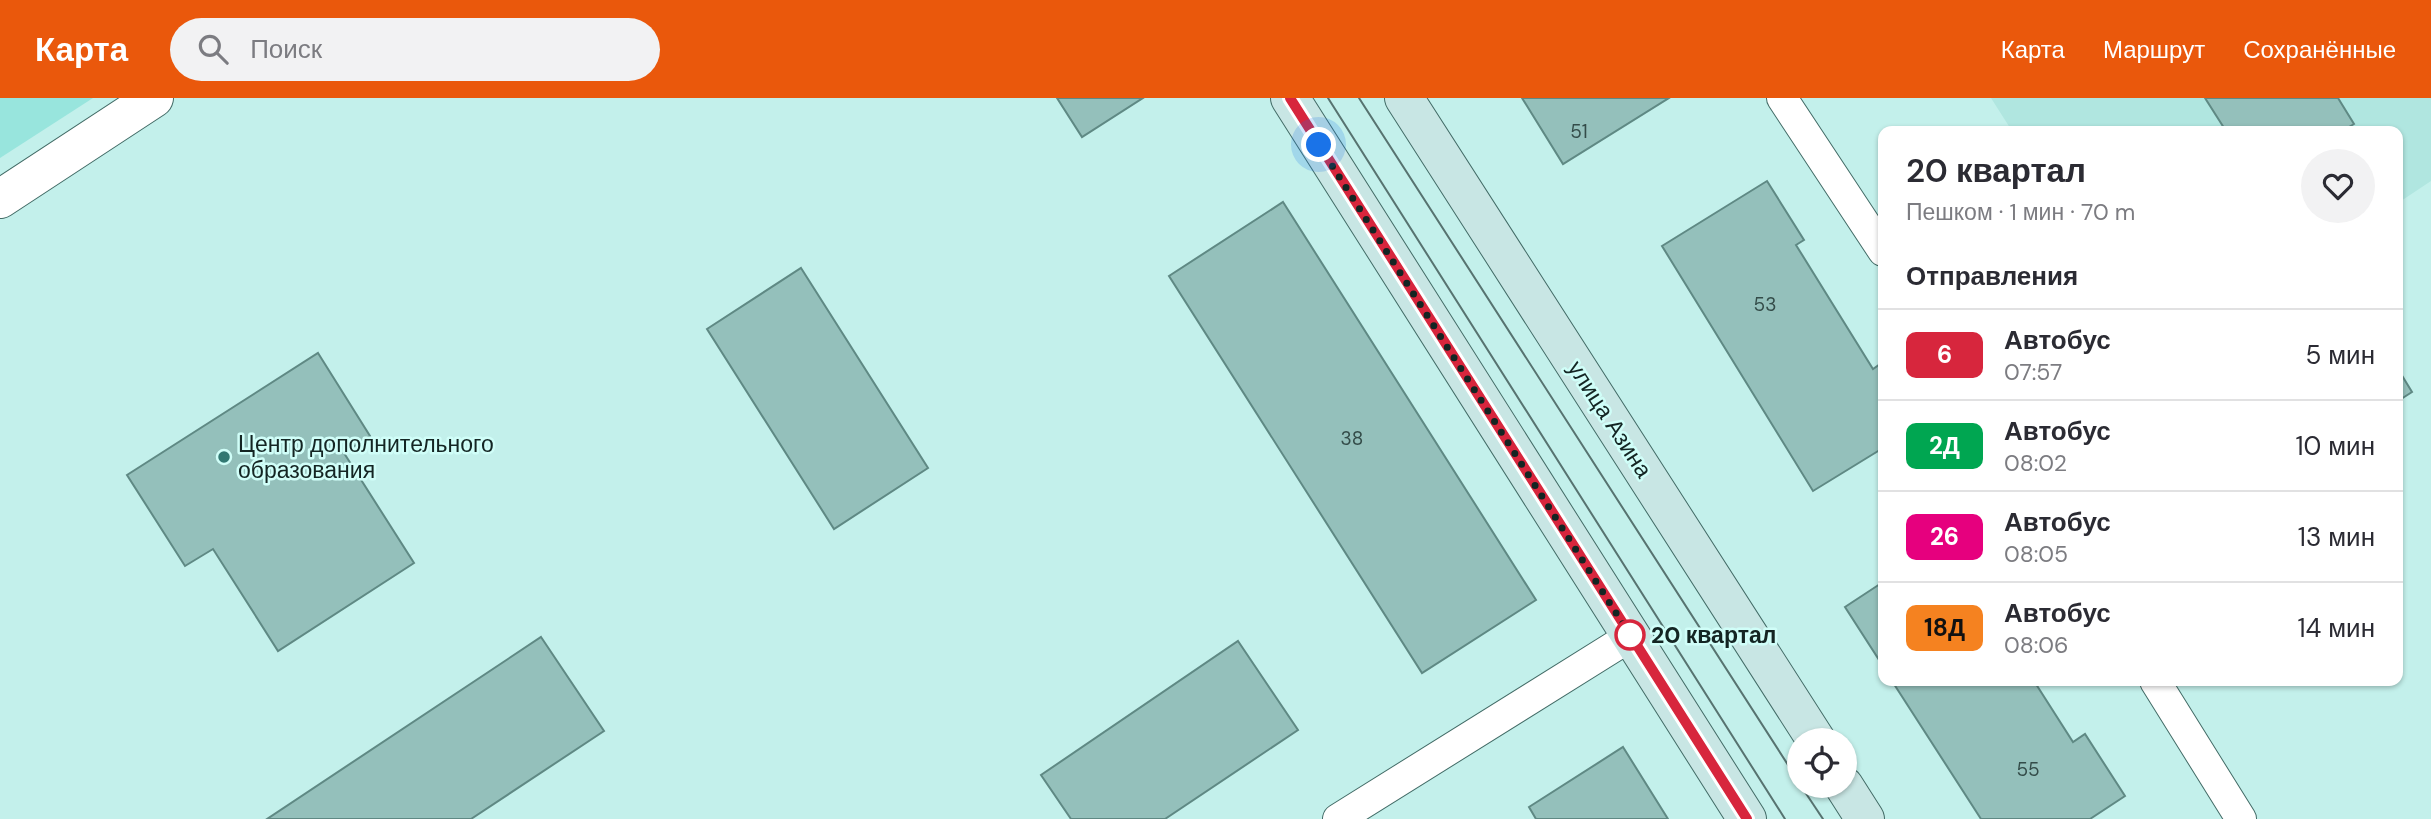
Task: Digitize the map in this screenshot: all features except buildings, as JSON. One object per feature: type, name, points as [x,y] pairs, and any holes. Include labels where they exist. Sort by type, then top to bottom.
[{"type":"main road","points":[[1290,98],[1746,819]]},
{"type":"main road","name":"улица Азина","points":[[1404,98],[1808,728]]},
{"type":"main road","points":[[1852,798],[1866,819]]},
{"type":"street","points":[[0,199],[154,98]]},
{"type":"lane","points":[[1782,98],[1878,243]]},
{"type":"lane","points":[[1338,819],[1631,636]]},
{"type":"lane","points":[[2158,686],[2241,819]]},
{"type":"shaded area","points":[[0,98],[93,98],[0,158]]},
{"type":"shaded area","points":[[1991,98],[2431,98],[2431,181],[2403,200],[2403,126],[2009,126]]},
{"type":"tram line","points":[[1328,98],[1785,819]]},
{"type":"tram line","points":[[1359,98],[1787,763]]},
{"type":"tram line","points":[[1809,798],[1823,819]]},
{"type":"bus line","name":"6","points":[[1290,98],[1747,819]]},
{"type":"place","name":"Центр дополнительного образования","points":[[224,457]]},
{"type":"place","name":"20 квартал","points":[[1630,635]]},
{"type":"route","points":[[1319,145],[1630,635]]}]
